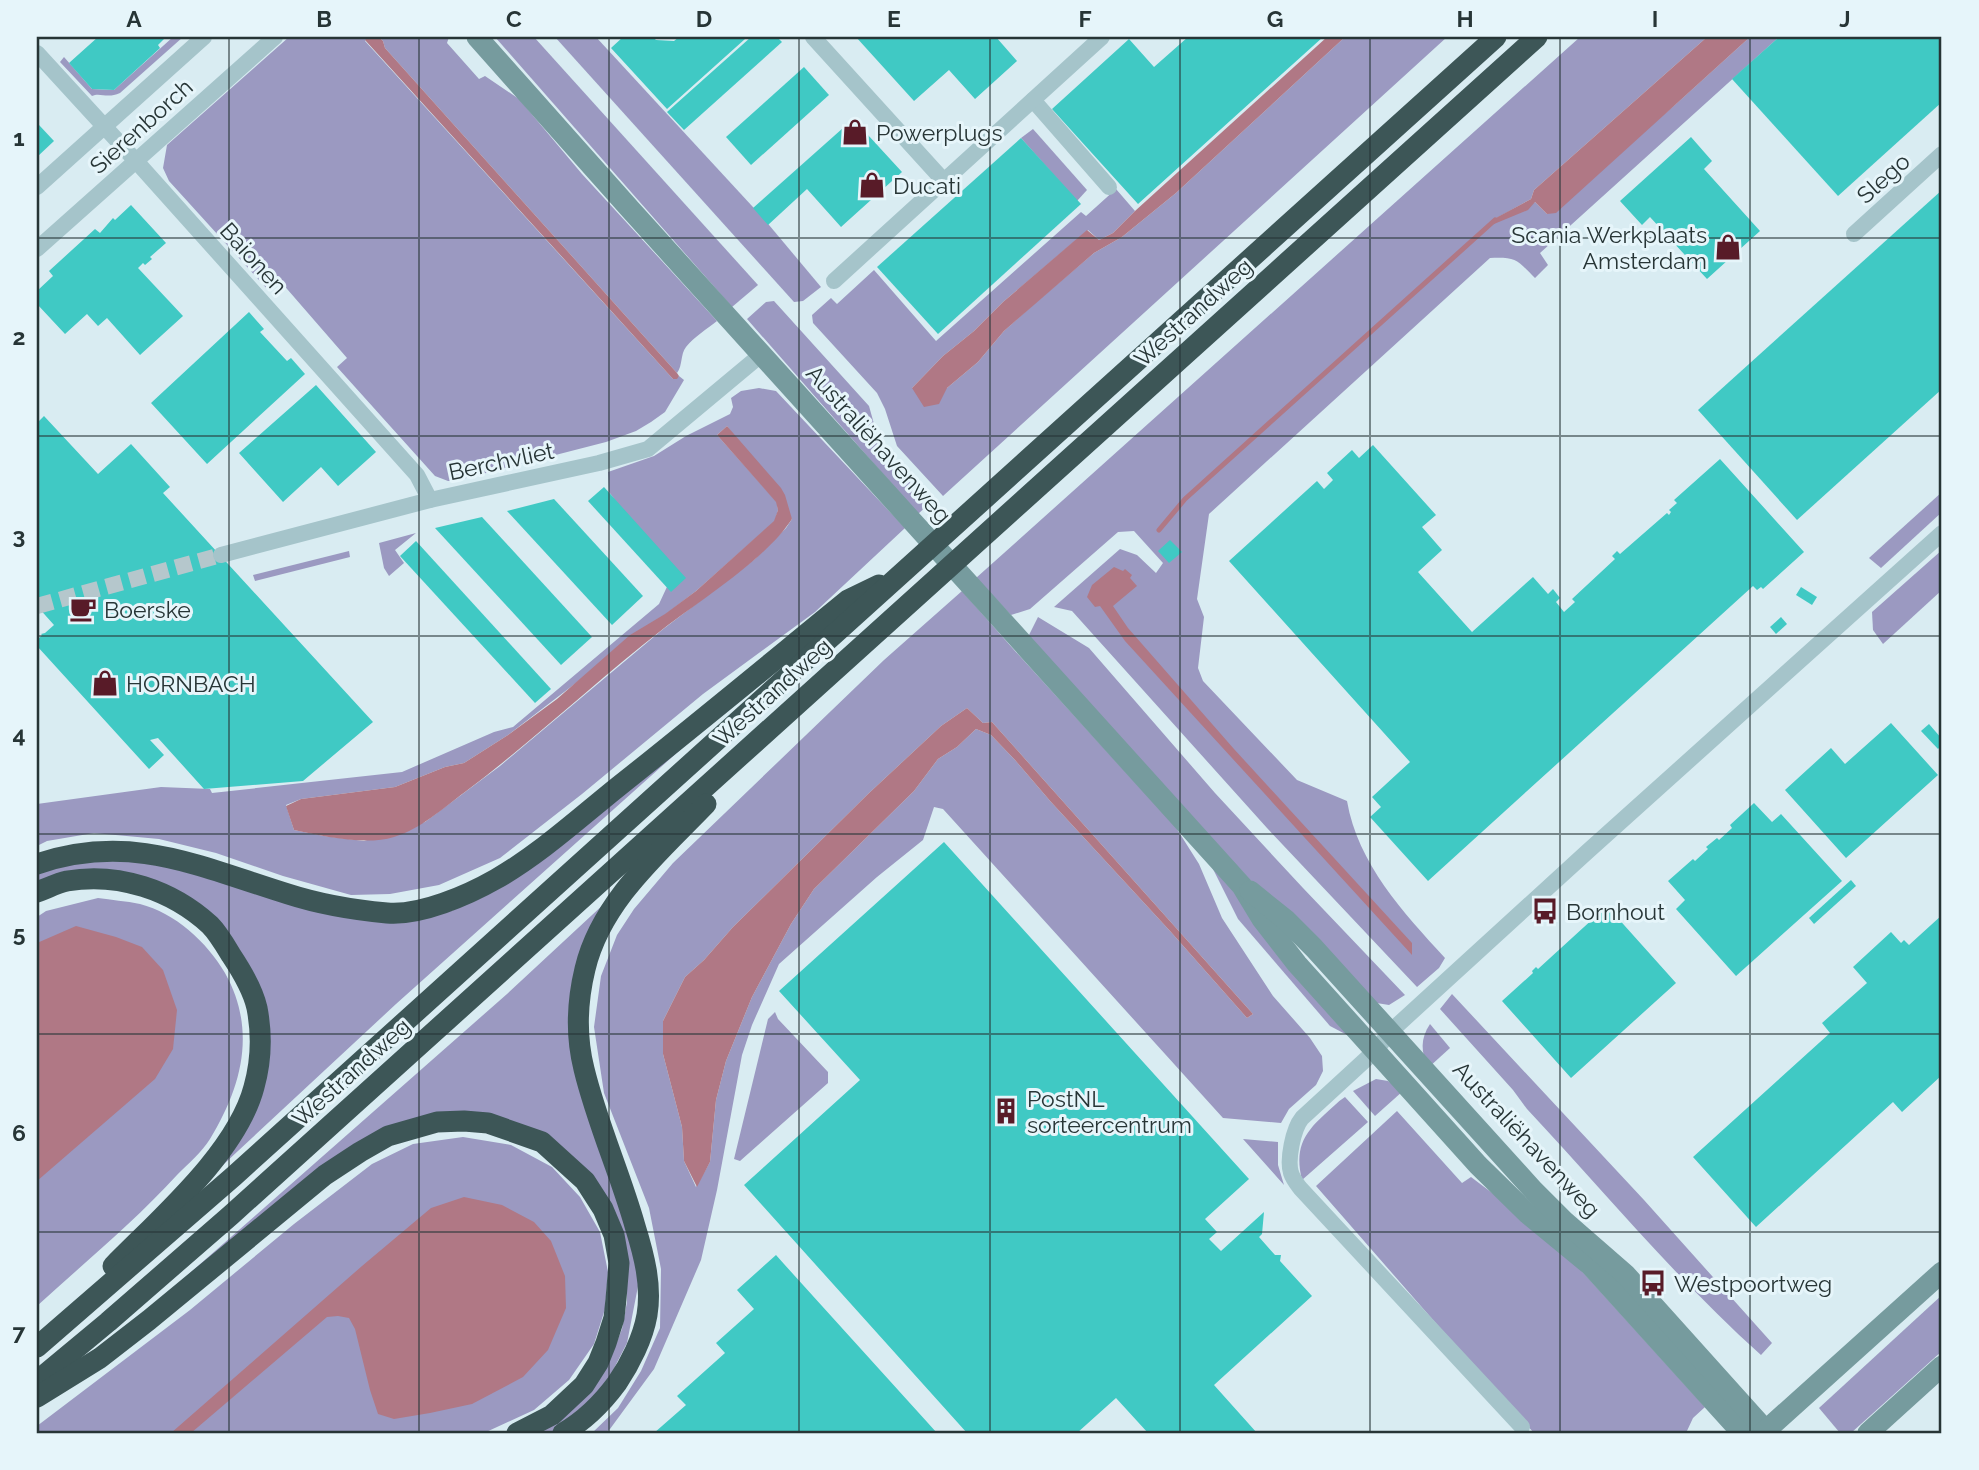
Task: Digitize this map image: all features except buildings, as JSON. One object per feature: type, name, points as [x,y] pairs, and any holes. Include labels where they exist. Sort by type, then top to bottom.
[{"type":"highway","name":"Westrandweg","points":[[37,1346],[234,1176],[854,606],[902,573],[1496,37]]},
{"type":"highway","name":"Westrandweg","points":[[37,1381],[231,1214],[1537,37]]},
{"type":"highway","points":[[37,864],[90,852],[159,854],[290,895],[345,907],[390,913],[425,909],[473,891],[534,854],[680,738],[854,606]]},
{"type":"highway","points":[[563,1433],[573,1428],[606,1397],[628,1367],[647,1315],[645,1259],[631,1209],[583,1068],[578,1036],[579,999],[586,966],[610,910],[628,886],[805,697]]},
{"type":"highway","points":[[37,892],[65,881],[118,880],[144,886],[173,898],[212,926],[241,971],[257,1006],[260,1056],[254,1089],[227,1143],[201,1176],[37,1346]]},
{"type":"highway","points":[[37,1397],[110,1350],[324,1175],[360,1152],[388,1136],[437,1122],[476,1122],[488,1123],[542,1142],[584,1181],[603,1209],[614,1235],[618,1262],[614,1318],[597,1363],[584,1385],[552,1415],[517,1433]]},
{"type":"street","name":"Sierenborch","points":[[37,187],[204,37]]},
{"type":"street","name":"Sierenborch","points":[[37,249],[275,37]]},
{"type":"street","name":"Australiëhavenweg","points":[[477,37],[1242,886],[1286,920],[1391,1031],[1534,1191],[1626,1275],[1766,1432]]},
{"type":"street","points":[[813,37],[943,180]]},
{"type":"street","points":[[834,281],[1102,37]]},
{"type":"street","name":"Baionen","points":[[37,53],[417,475],[430,500]]},
{"type":"street","points":[[1033,100],[1109,187]]},
{"type":"street","name":"Slego","points":[[1854,234],[1942,155]]},
{"type":"street","name":"Berchvliet","points":[[221,555],[430,500],[599,463],[648,449],[762,354]]},
{"type":"street","points":[[1522,1427],[1300,1188],[1290,1171],[1293,1134],[1298,1122],[1376,1050],[1391,1031],[1942,533]]},
{"type":"street","name":"Australiëhavenweg","points":[[1242,886],[1262,919],[1297,964],[1478,1165],[1528,1214],[1590,1265],[1742,1433]]},
{"type":"street","points":[[1766,1432],[1942,1272]]},
{"type":"street","points":[[1868,1433],[1942,1366]]},
{"type":"shaded area","points":[[173,37],[183,37],[115,95],[92,96],[60,62],[64,57],[92,89],[114,90]]},
{"type":"shaded area","points":[[289,37],[368,37],[365,41],[673,379],[679,376],[684,380],[665,412],[636,431],[606,442],[455,481],[435,476],[337,367],[347,358],[281,282],[268,290],[169,181],[163,168],[167,145]]},
{"type":"shaded area","points":[[368,37],[379,37],[383,41],[385,48],[677,373],[677,379],[673,379],[365,40]]},
{"type":"shaded area","points":[[379,37],[449,37],[447,43],[479,79],[485,76],[519,99],[582,174],[717,321],[686,347],[677,373],[385,48]]},
{"type":"shaded area","points":[[495,37],[534,37],[758,285],[732,307]]},
{"type":"shaded area","points":[[555,37],[596,37],[764,219],[821,287],[803,301],[794,302]]},
{"type":"shaded area","points":[[1327,37],[1345,37],[1176,193],[1122,237],[1094,253],[1004,331],[978,362],[947,388],[939,404],[924,407],[912,388],[943,356],[1087,230],[1099,240],[1113,233]]},
{"type":"shaded area","points":[[1345,37],[1447,37],[943,496],[897,446],[877,393],[813,323],[812,315],[831,298],[837,304],[874,270],[936,341],[1081,212],[1086,216],[1116,189],[1135,211],[1113,233],[1099,240],[1088,230],[1003,302],[912,388],[947,388],[978,362],[1004,331],[1034,304],[1094,253],[1122,237],[1176,193]]},
{"type":"shaded area","points":[[1580,37],[1707,37],[1534,190],[1531,199],[1493,220],[1535,202],[1547,214],[1750,37],[1779,37],[1540,253],[1548,265],[1535,278],[1516,261],[1490,258],[1209,514],[1197,599],[1204,617],[1198,668],[1203,681],[1297,780],[1347,801],[1361,846],[1384,886],[1445,958],[1439,968],[1417,987],[1267,828],[1072,611],[1054,607],[1120,549],[1137,555],[1156,573],[1163,563],[1134,531],[1118,532],[1030,609],[1011,615],[976,578]]},
{"type":"shaded area","points":[[1707,37],[1750,37],[1556,213],[1547,214],[1535,202],[1528,210],[1494,224],[1492,220],[1531,199],[1534,190]]},
{"type":"shaded area","points":[[1033,129],[1087,190],[1077,201],[1021,138]]},
{"type":"shaded area","points":[[774,301],[869,406],[881,449],[929,504],[918,514],[747,319],[766,302]]},
{"type":"shaded area","points":[[759,388],[776,391],[905,528],[815,612],[703,694],[500,858],[439,885],[390,894],[351,895],[216,853],[159,839],[94,833],[47,841],[37,846],[37,804],[161,787],[210,789],[212,793],[402,772],[494,732],[513,727],[659,604],[672,576],[609,492],[608,472],[654,456],[730,414],[733,407],[731,398],[741,391]],"holes":[[[727,426],[792,519],[755,559],[662,630],[500,766],[425,822],[364,841],[294,830],[286,805],[301,799],[395,787],[445,767],[464,763],[508,735],[696,591],[775,521],[777,502],[717,435]]]},
{"type":"shaded area","points":[[727,426],[781,488],[792,519],[750,564],[663,629],[490,773],[423,823],[394,837],[370,841],[294,830],[286,806],[301,799],[395,787],[445,767],[464,763],[508,735],[557,699],[630,635],[696,591],[774,521],[778,510],[776,502],[717,435]]},
{"type":"shaded area","points":[[1942,492],[1942,512],[1881,568],[1869,558]]},
{"type":"shaded area","points":[[416,533],[395,550],[404,563],[389,576],[384,568],[379,543]]},
{"type":"shaded area","points":[[1942,550],[1942,590],[1883,644],[1873,630],[1872,612]]},
{"type":"shaded area","points":[[349,551],[350,557],[255,581],[253,575]]},
{"type":"shaded area","points":[[1114,567],[1123,571],[1125,569],[1132,575],[1130,578],[1137,586],[1113,606],[1128,628],[1234,749],[1412,943],[1412,955],[1125,641],[1100,606],[1095,607],[1087,597],[1092,585]]},
{"type":"shaded area","points":[[962,591],[1175,826],[1199,864],[1222,918],[1273,996],[1322,1056],[1323,1071],[1316,1085],[1289,1109],[1281,1123],[1223,1118],[943,809],[934,807],[923,840],[779,964],[742,1055],[701,1260],[654,1369],[610,1429],[605,1433],[592,1433],[618,1408],[641,1371],[660,1328],[661,1269],[649,1208],[604,1093],[594,1027],[601,976],[617,935],[634,909],[673,863],[884,660]],"holes":[[[967,708],[983,723],[992,722],[1253,1014],[1247,1018],[1015,760],[991,735],[976,729],[957,747],[938,759],[914,791],[814,889],[791,924],[752,997],[726,1061],[716,1100],[710,1162],[696,1187],[684,1161],[682,1127],[663,1054],[663,1021],[685,977],[868,794],[941,726]]]},
{"type":"shaded area","points":[[1038,617],[1089,648],[1215,793],[1405,995],[1389,1005],[1364,1001],[1028,637]]},
{"type":"shaded area","points":[[967,708],[983,723],[992,722],[1253,1014],[1247,1018],[1015,760],[991,735],[976,729],[957,747],[938,759],[914,791],[814,889],[791,924],[752,997],[726,1061],[716,1100],[710,1162],[697,1187],[684,1161],[682,1127],[663,1054],[663,1021],[685,977],[868,794],[941,726]]},
{"type":"shaded area","points":[[699,733],[396,1004],[210,1177],[240,1135],[264,1002],[248,963],[224,930],[153,883],[37,886],[37,873],[78,862],[124,860],[166,865],[311,908],[452,911]]},
{"type":"shaded area","points":[[1207,857],[1351,1037],[1330,1026],[1238,919]]},
{"type":"shaded area","points":[[619,890],[573,991],[628,1215],[639,1281],[627,1343],[608,1380],[577,1416],[551,1433],[533,1433],[612,1354],[622,1329],[627,1302],[627,1268],[620,1228],[537,1132],[404,1123],[140,1317],[507,994]]},
{"type":"shaded area","points":[[98,898],[135,903],[166,914],[189,930],[209,950],[235,994],[241,1016],[242,1058],[230,1099],[203,1149],[126,1226],[37,1306],[37,917],[46,911]]},
{"type":"shaded area","points":[[76,926],[142,947],[163,970],[177,1010],[173,1049],[155,1079],[37,1181],[37,943]]},
{"type":"shaded area","points":[[1452,994],[1644,1200],[1772,1343],[1761,1355],[1699,1296],[1641,1234],[1440,1009]]},
{"type":"shaded area","points":[[775,1012],[778,1019],[828,1072],[828,1083],[740,1161],[734,1159],[768,1019]]},
{"type":"shaded area","points":[[1430,1024],[1450,1048],[1428,1068],[1423,1046],[1424,1035]]},
{"type":"shaded area","points":[[1376,1079],[1388,1081],[1403,1091],[1375,1116],[1353,1091]]},
{"type":"shaded area","points":[[1345,1097],[1368,1122],[1302,1180],[1299,1160],[1306,1136],[1316,1122]]},
{"type":"shaded area","points":[[1397,1111],[1462,1183],[1471,1177],[1560,1247],[1705,1407],[1693,1418],[1686,1433],[1534,1433],[1454,1344],[1316,1186]]},
{"type":"shaded area","points":[[463,1137],[511,1145],[552,1167],[580,1197],[600,1232],[608,1272],[605,1309],[594,1344],[569,1380],[534,1410],[484,1433],[37,1433],[37,1426],[190,1310],[372,1164],[413,1144]]},
{"type":"shaded area","points":[[1243,1139],[1278,1142],[1278,1165],[1284,1185]]},
{"type":"shaded area","points":[[464,1197],[502,1205],[534,1222],[551,1241],[565,1276],[566,1308],[548,1350],[523,1377],[472,1404],[394,1419],[378,1414],[355,1329],[349,1318],[327,1317],[191,1433],[171,1433],[431,1208]]},
{"type":"shaded area","points":[[1942,1295],[1942,1351],[1851,1433],[1840,1433],[1819,1408]]},
{"type":"waterway","points":[[1159,530],[1185,499],[1495,220]]},
{"type":"tunnel","points":[[37,606],[221,555]]},
{"type":"place","name":"Powerplugs","points":[[855,132]]},
{"type":"place","name":"Ducati","points":[[872,185]]},
{"type":"place","name":"Scania Werkplaats Amsterdam","points":[[1728,247]]},
{"type":"place","name":"Boerske","points":[[83,609]]},
{"type":"place","name":"HORNBACH","points":[[105,683]]},
{"type":"place","name":"Bornhout","points":[[1545,911]]},
{"type":"place","name":"PostNL sorteercentrum","points":[[1006,1111]]},
{"type":"place","name":"Westpoortweg","points":[[1653,1283]]}]
